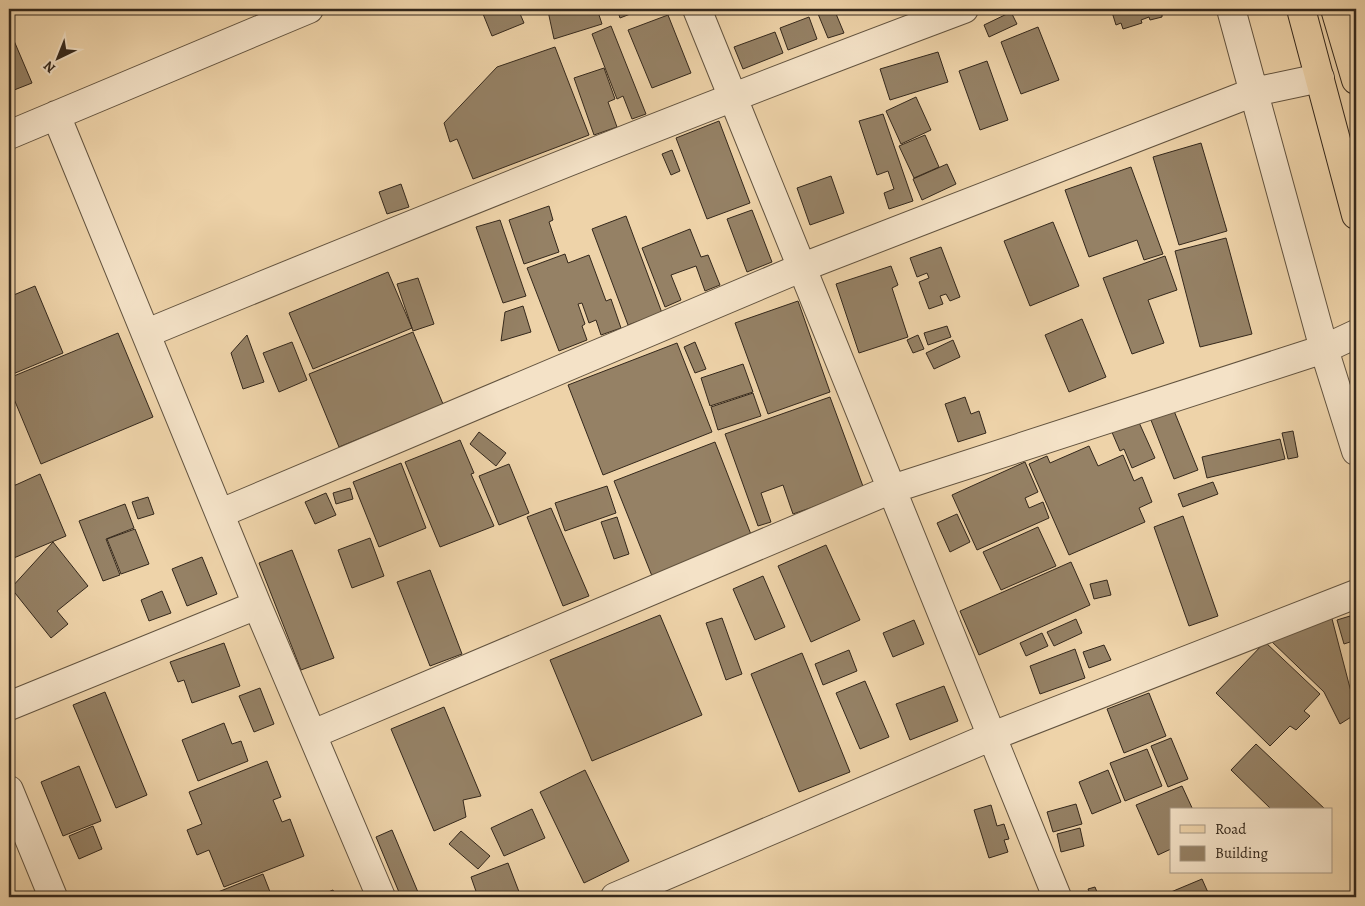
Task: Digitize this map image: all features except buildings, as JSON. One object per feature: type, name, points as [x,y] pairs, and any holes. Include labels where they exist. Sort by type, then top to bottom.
[{"type":"main road","points":[[1301,9],[1356,215]]},
{"type":"main road","points":[[1335,9],[1356,80]]},
{"type":"street","points":[[9,135],[309,9]]},
{"type":"street","points":[[697,9],[734,95],[990,737],[1057,897]]},
{"type":"street","points":[[147,333],[416,222],[734,95],[964,9]]},
{"type":"street","points":[[1230,9],[1324,349],[1356,452]]},
{"type":"street","points":[[221,513],[803,268],[1254,92],[1320,78]]},
{"type":"street","points":[[56,115],[258,605],[381,897]]},
{"type":"street","points":[[313,734],[892,489],[1324,349],[1356,334]]},
{"type":"street","points":[[615,897],[990,737],[1356,594]]},
{"type":"street","points":[[9,706],[258,605]]},
{"type":"street","points":[[9,790],[53,897]]}]
